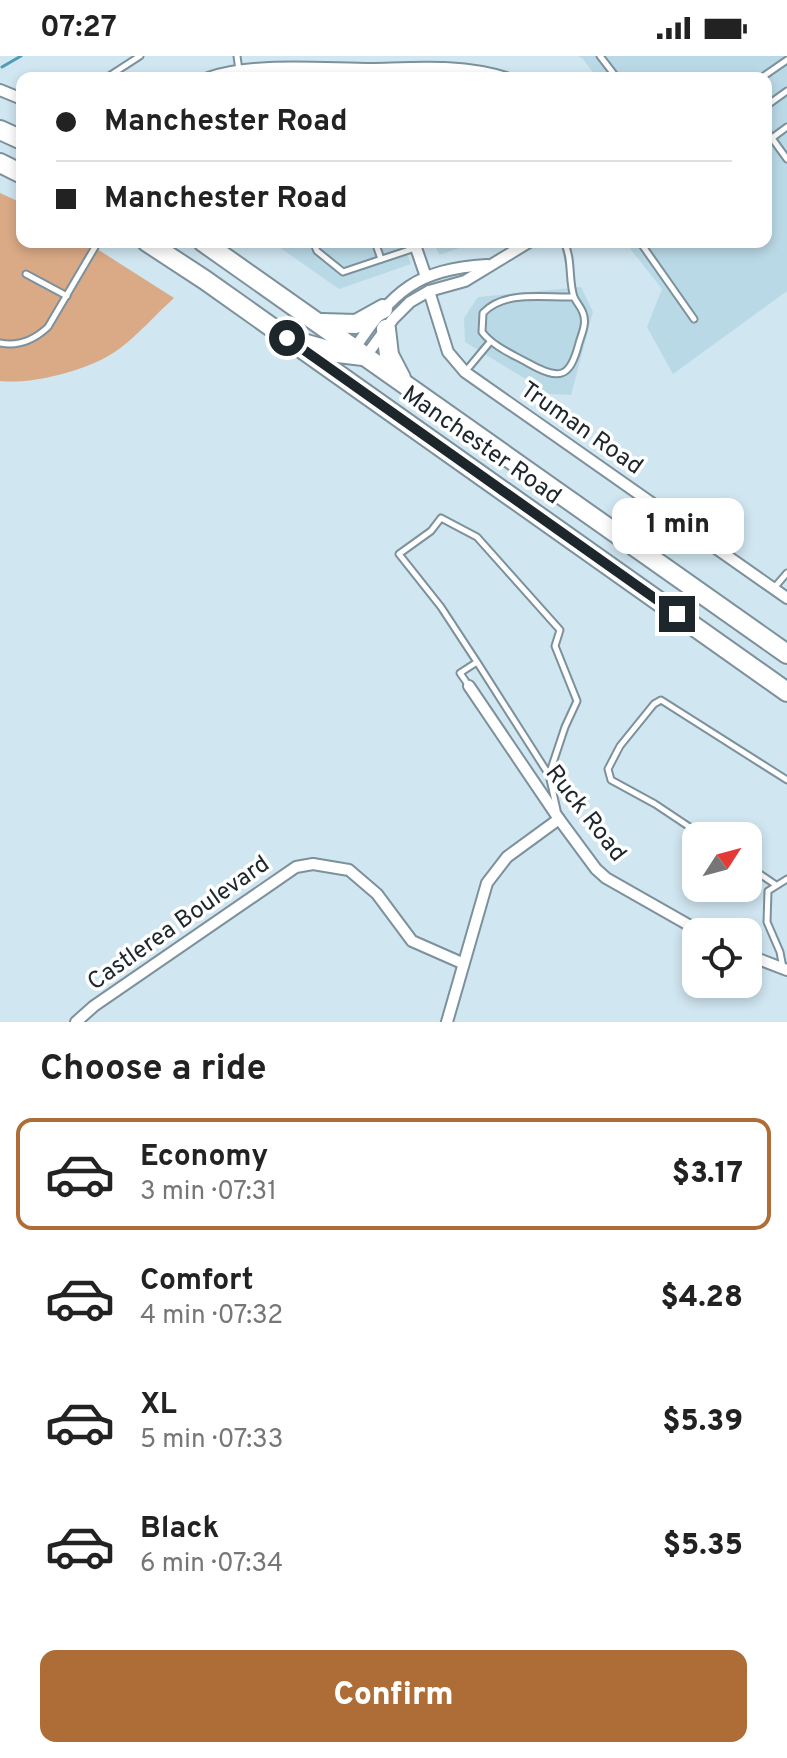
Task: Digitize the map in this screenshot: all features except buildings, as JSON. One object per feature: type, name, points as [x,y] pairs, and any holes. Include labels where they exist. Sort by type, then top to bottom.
[{"type":"highway","name":"Manchester Road","points":[[156,248],[787,692]]},
{"type":"highway","name":"Manchester Road","points":[[212,248],[787,654]]},
{"type":"highway","points":[[319,323],[356,324],[383,309]]},
{"type":"highway","points":[[386,329],[389,355],[404,383]]},
{"type":"highway","points":[[287,338],[358,353],[353,368],[361,390]]},
{"type":"street","points":[[450,72],[482,72]]},
{"type":"street","points":[[416,248],[426,277]]},
{"type":"street","points":[[358,353],[386,329],[401,310],[429,291],[465,281],[511,248]]},
{"type":"street","points":[[358,353],[383,309],[401,291],[426,277],[461,267],[489,265]]},
{"type":"street","name":"Truman Road","points":[[429,291],[448,352],[465,372],[787,598]]},
{"type":"street","name":"Ruck Road","points":[[469,686],[596,869],[606,878],[682,921]]},
{"type":"street","points":[[447,1022],[487,883],[497,867],[559,819]]},
{"type":"street","name":"Castlerea Boulevard","points":[[76,1022],[94,1006],[296,867],[313,864],[349,870],[377,894],[412,941],[462,963]]},
{"type":"street","points":[[762,961],[785,970]]},
{"type":"lane","points":[[115,72],[140,56]]},
{"type":"lane","points":[[600,56],[612,72]]},
{"type":"lane","points":[[770,72],[787,60]]},
{"type":"lane","points":[[787,127],[772,138],[787,159]]},
{"type":"lane","points":[[0,343],[18,344],[39,335],[48,327],[95,248]]},
{"type":"lane","points":[[316,248],[343,272],[408,248]]},
{"type":"lane","points":[[377,248],[381,259]]},
{"type":"lane","points":[[566,248],[574,297],[585,324],[573,365],[567,372],[558,375],[544,372],[490,342],[482,332],[483,313],[503,299],[574,297]]},
{"type":"lane","points":[[644,248],[694,319]]},
{"type":"lane","points":[[26,274],[67,296]]},
{"type":"lane","points":[[465,372],[490,342]]},
{"type":"lane","points":[[549,775],[577,701],[555,646],[560,630],[477,537],[441,518],[431,531],[399,554],[441,607],[549,775],[559,819]]},
{"type":"lane","points":[[774,589],[787,573]]},
{"type":"lane","points":[[469,686],[460,673],[477,662]]},
{"type":"lane","points":[[682,822],[611,780],[608,769],[620,746],[654,704],[661,700],[787,780]]},
{"type":"lane","points":[[762,876],[776,885]]},
{"type":"lane","points":[[785,970],[767,922],[768,891],[787,879]]},
{"type":"shaded area","points":[[578,56],[787,56],[787,291],[673,374],[647,327],[662,289],[630,248],[772,248],[772,72],[593,72]]},
{"type":"shaded area","points":[[0,193],[16,200],[16,248],[95,248],[174,298],[126,343],[94,363],[45,378],[0,381]]},
{"type":"shaded area","points":[[281,248],[404,248],[411,264],[339,289]]},
{"type":"shaded area","points":[[436,248],[459,248],[439,255]]},
{"type":"shaded area","points":[[581,287],[593,312],[571,395],[550,394],[465,342],[464,318],[478,297]]},
{"type":"waterway","points":[[2,67],[21,56]]},
{"type":"route","points":[[287,338],[677,614]]}]
